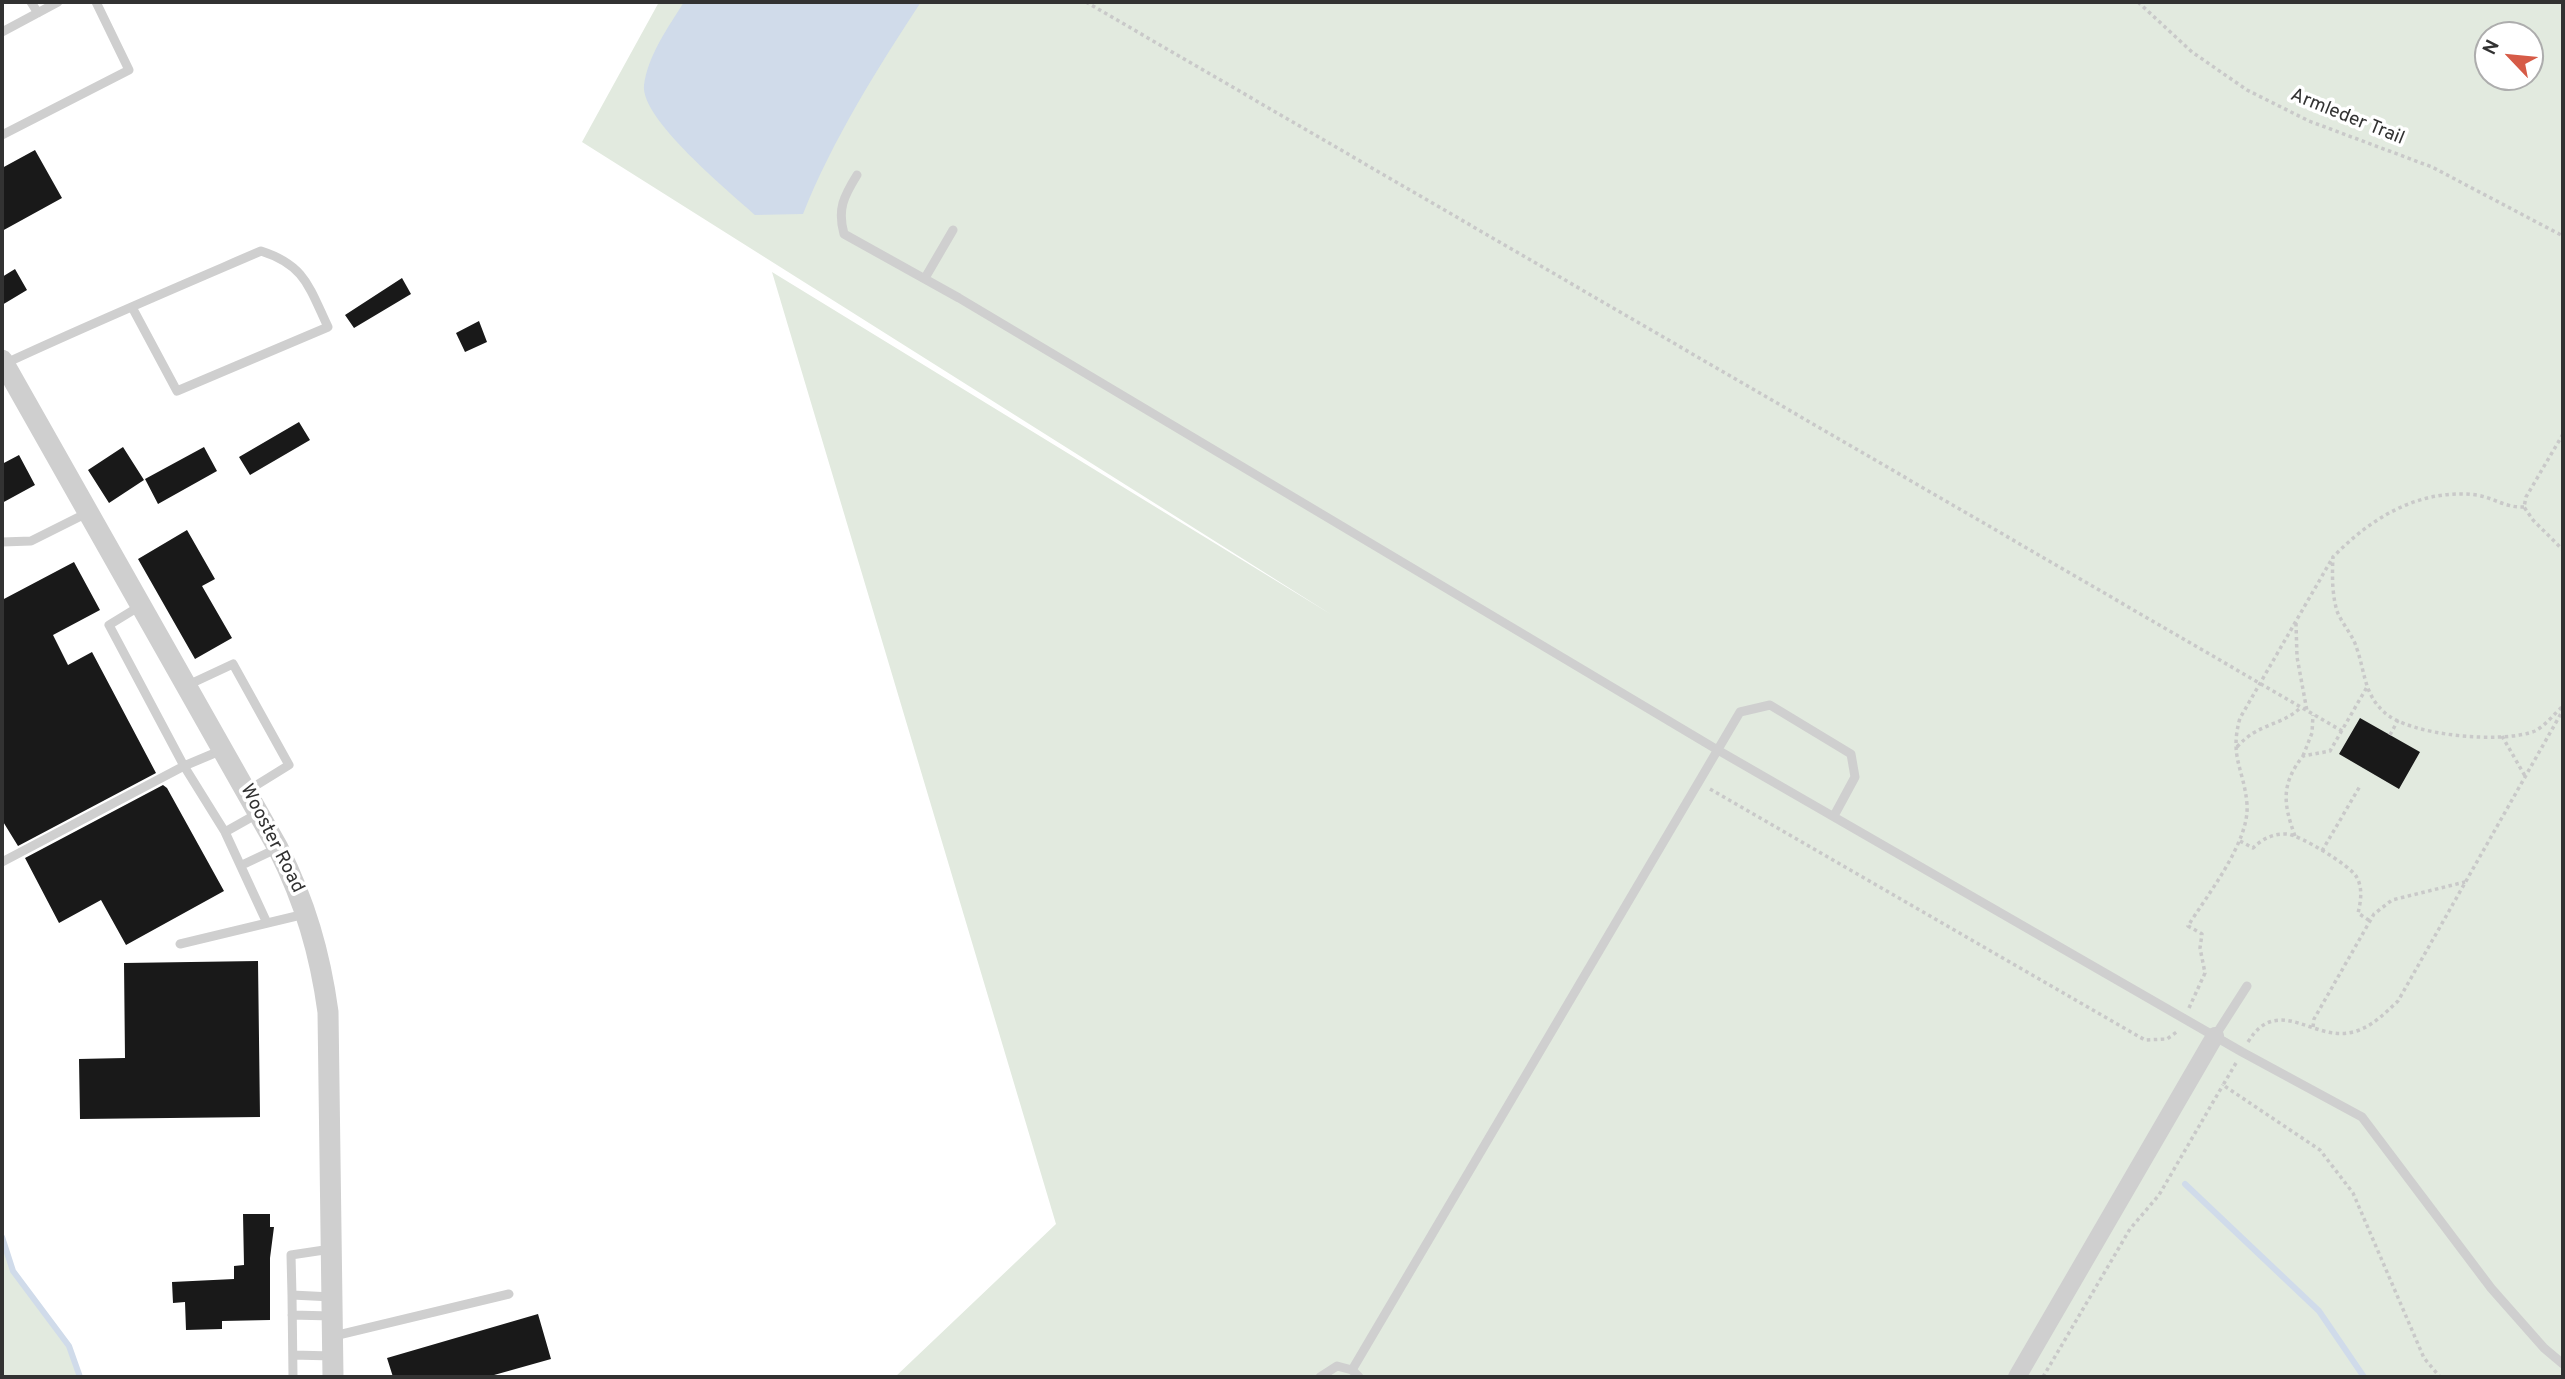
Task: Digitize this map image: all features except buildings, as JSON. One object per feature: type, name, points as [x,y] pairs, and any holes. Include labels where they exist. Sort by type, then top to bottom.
[{"type":"street","name":"Wooster Road","points":[[3,362],[247,791],[278,848],[307,914],[322,967],[328,1012],[332,1337]]},
{"type":"street","points":[[2017,1377],[2216,1036]]},
{"type":"lane","points":[[31,2],[38,13]]},
{"type":"lane","points":[[2,32],[58,2]]},
{"type":"lane","points":[[2,135],[130,70],[96,2]]},
{"type":"lane","points":[[857,175],[843,199],[839,216],[844,234],[925,278],[1716,748],[1835,814],[2242,1052],[2362,1117],[2491,1289],[2544,1348],[2563,1364]]},
{"type":"lane","points":[[925,278],[953,230]]},
{"type":"lane","points":[[3,362],[261,251],[284,258],[303,273],[328,327],[177,391],[132,307]]},
{"type":"lane","points":[[2,542],[31,541],[88,512]]},
{"type":"lane","points":[[141,605],[109,625],[184,765],[225,832],[267,923]]},
{"type":"lane","points":[[187,685],[233,664],[289,765],[247,791]]},
{"type":"lane","points":[[1352,1370],[1716,748],[1740,712],[1770,705],[1850,754],[1855,777],[1835,814]]},
{"type":"lane","points":[[2,862],[184,765],[223,749]]},
{"type":"lane","points":[[225,832],[258,813]]},
{"type":"lane","points":[[242,866],[278,848]]},
{"type":"lane","points":[[180,944],[307,914]]},
{"type":"lane","points":[[2216,1036],[2247,986]]},
{"type":"lane","points":[[293,1377],[291,1255],[331,1249]]},
{"type":"lane","points":[[293,1355],[332,1337],[509,1294]]},
{"type":"lane","points":[[292,1295],[332,1337]]},
{"type":"lane","points":[[292,1315],[332,1337]]},
{"type":"lane","points":[[1320,1377],[1337,1366],[1352,1370],[1359,1377]]},
{"type":"path","points":[[1086,2],[2342,731]]},
{"type":"path","name":"Armleder Trail","points":[[2138,2],[2192,52],[2247,90],[2309,121],[2432,167],[2563,236]]},
{"type":"path","points":[[2563,434],[2526,497],[2524,507],[2563,550]]},
{"type":"path","points":[[1707,787],[2145,1040],[2166,1039],[2178,1031],[2205,973],[2200,948],[2202,934],[2188,926],[2240,841],[2247,804],[2235,748],[2241,718],[2333,557],[2361,528],[2399,506],[2441,497],[2478,495],[2510,508],[2524,507]]},
{"type":"path","points":[[2333,557],[2332,581],[2337,611],[2357,648],[2367,687],[2385,713],[2413,727],[2458,736],[2502,736],[2536,730],[2563,708]]},
{"type":"path","points":[[2295,621],[2297,657],[2307,711]]},
{"type":"path","points":[[2303,756],[2330,751],[2367,687]]},
{"type":"path","points":[[2235,748],[2249,733],[2283,720],[2301,708]]},
{"type":"path","points":[[2043,1377],[2130,1229],[2159,1195],[2254,1032],[2264,1023],[2278,1019],[2351,1033],[2377,1021],[2398,1000],[2563,708]]},
{"type":"path","points":[[2295,836],[2285,796],[2289,774],[2303,756],[2312,733],[2313,715]]},
{"type":"path","points":[[2390,735],[2399,720]]},
{"type":"path","points":[[2502,736],[2525,776]]},
{"type":"path","points":[[2322,851],[2360,786]]},
{"type":"path","points":[[2240,841],[2253,848],[2274,835],[2295,836],[2322,851],[2349,868],[2356,876],[2362,901],[2358,912],[2370,921]]},
{"type":"path","points":[[2313,1027],[2314,1019],[2370,921],[2392,900],[2465,882]]},
{"type":"path","points":[[2223,1085],[2320,1150],[2353,1193],[2424,1358],[2440,1377]]},
{"type":"shaded area","points":[[659,2],[2563,2],[2563,1377],[895,1377],[1056,1224],[772,272],[1332,615],[582,142]]},
{"type":"shaded area","points":[[2,1237],[13,1271],[69,1346],[80,1377],[2,1377]]},
{"type":"water","points":[[684,2],[921,2],[842,132],[803,214],[755,215],[689,154],[656,116],[647,99],[644,85],[646,74],[660,41]]},
{"type":"waterway","points":[[2185,1184],[2319,1311],[2364,1377]]},
{"type":"waterway","points":[[2,1237],[13,1271],[69,1346],[80,1377]]}]
